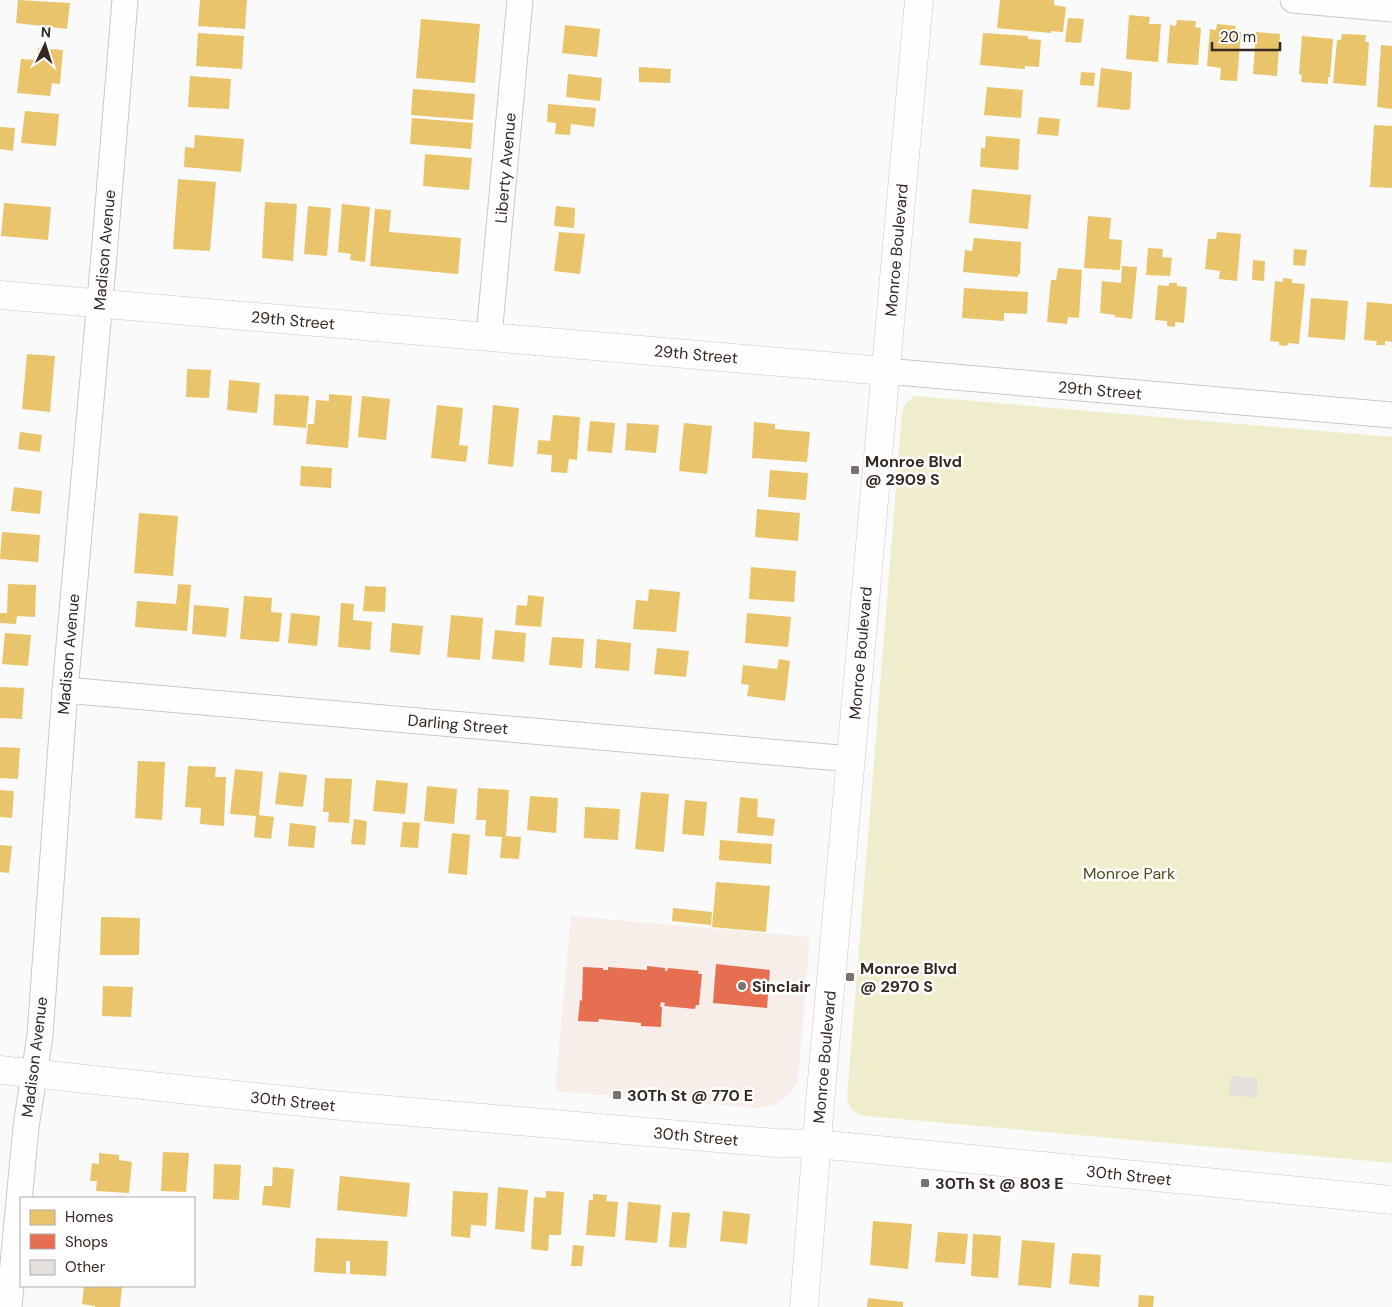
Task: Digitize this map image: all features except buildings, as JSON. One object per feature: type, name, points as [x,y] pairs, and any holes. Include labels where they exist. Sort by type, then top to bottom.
[{"type":"street","name":"Madison Avenue","points":[[9,1307],[26,1127],[40,1035],[65,690],[125,0]]},
{"type":"street","name":"Liberty Avenue","points":[[489,336],[520,0]]},
{"type":"street","name":"Monroe Boulevard","points":[[804,1307],[919,0]]},
{"type":"street","points":[[1293,0],[1392,9]]},
{"type":"street","name":"29th Street","points":[[0,295],[1392,415]]},
{"type":"street","name":"Darling Street","points":[[65,690],[851,759]]},
{"type":"street","name":"30th Street","points":[[0,1070],[331,1105],[765,1142],[817,1144],[1392,1200]]},
{"type":"shaded area","points":[[571,916],[810,937],[798,1080],[794,1089],[776,1105],[757,1108],[555,1091]]},
{"type":"green space","name":"Monroe Park","points":[[915,396],[1392,437],[1392,1163],[866,1116],[856,1113],[849,1105],[847,1098],[902,413],[906,403]]},
{"type":"place","name":"Monroe Blvd @ 2909 S","points":[[855,470]]},
{"type":"place","name":"Monroe Blvd @ 2970 S","points":[[850,977]]},
{"type":"place","name":"Sinclair","points":[[742,986]]},
{"type":"place","name":"30Th St @ 770 E","points":[[617,1095]]},
{"type":"place","name":"30Th St @ 803 E","points":[[925,1183]]}]
